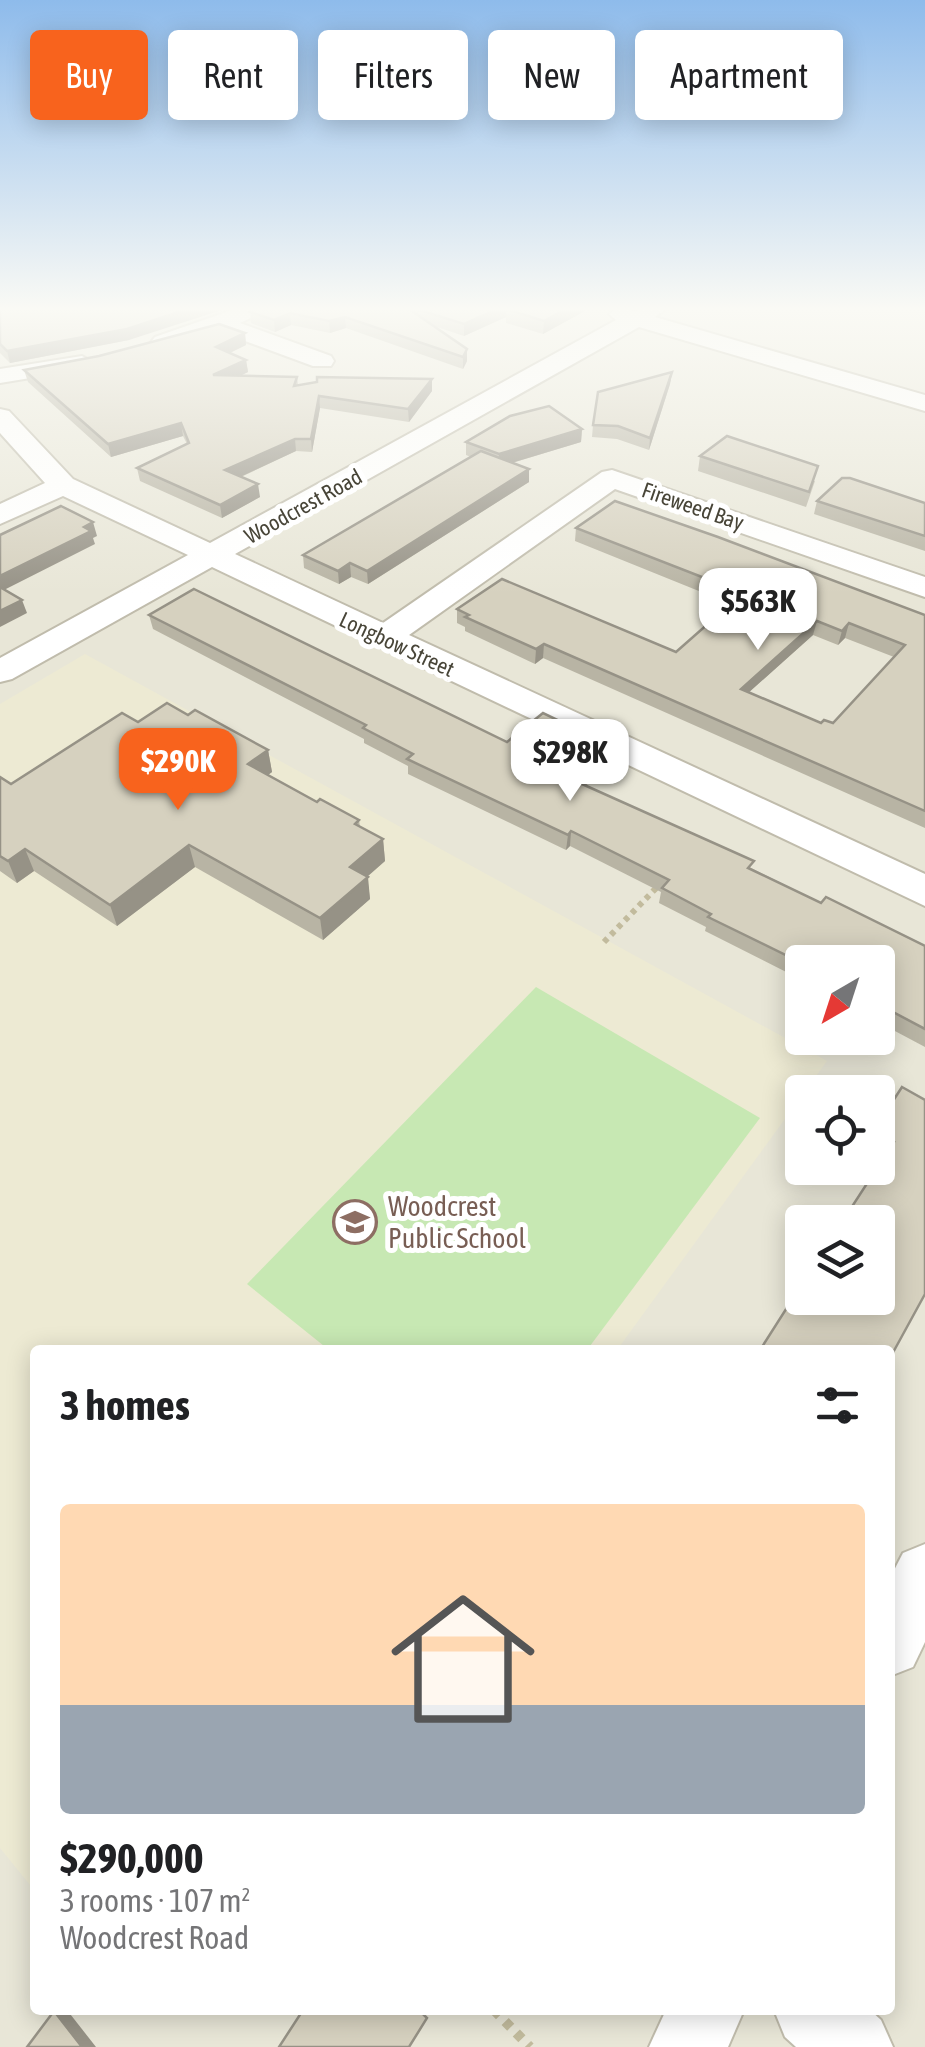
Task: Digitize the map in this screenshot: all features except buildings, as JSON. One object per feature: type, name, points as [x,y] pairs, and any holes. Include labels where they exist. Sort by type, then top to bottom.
[{"type":"street","name":"Woodcrest Road","points":[[0,672],[487,403]]},
{"type":"street","name":"Longbow Street","points":[[0,417],[63,486],[925,891]]},
{"type":"street","name":"Fireweed Bay","points":[[383,638],[612,478],[925,588]]},
{"type":"street","points":[[0,516],[63,486]]},
{"type":"street","points":[[895,1634],[925,1574]]},
{"type":"street","points":[[688,2047],[704,2015]]},
{"type":"street","points":[[818,2015],[854,2047]]},
{"type":"path","points":[[604,942],[670,873]]},
{"type":"path","points":[[499,2015],[530,2047]]},
{"type":"shaded area","points":[[0,403],[925,403],[925,2047],[0,2047]]},
{"type":"shaded area","name":"Woodcrest Public School","points":[[85,654],[785,1038],[785,1055],[816,1055],[827,1061],[817,1075],[785,1075],[785,1119],[621,1345],[30,1345],[30,1885],[0,1848],[0,704]]},
{"type":"green space","points":[[536,987],[760,1118],[591,1345],[323,1345],[247,1284]]},
{"type":"place","name":"Woodcrest Public School","points":[[355,1222]]}]
